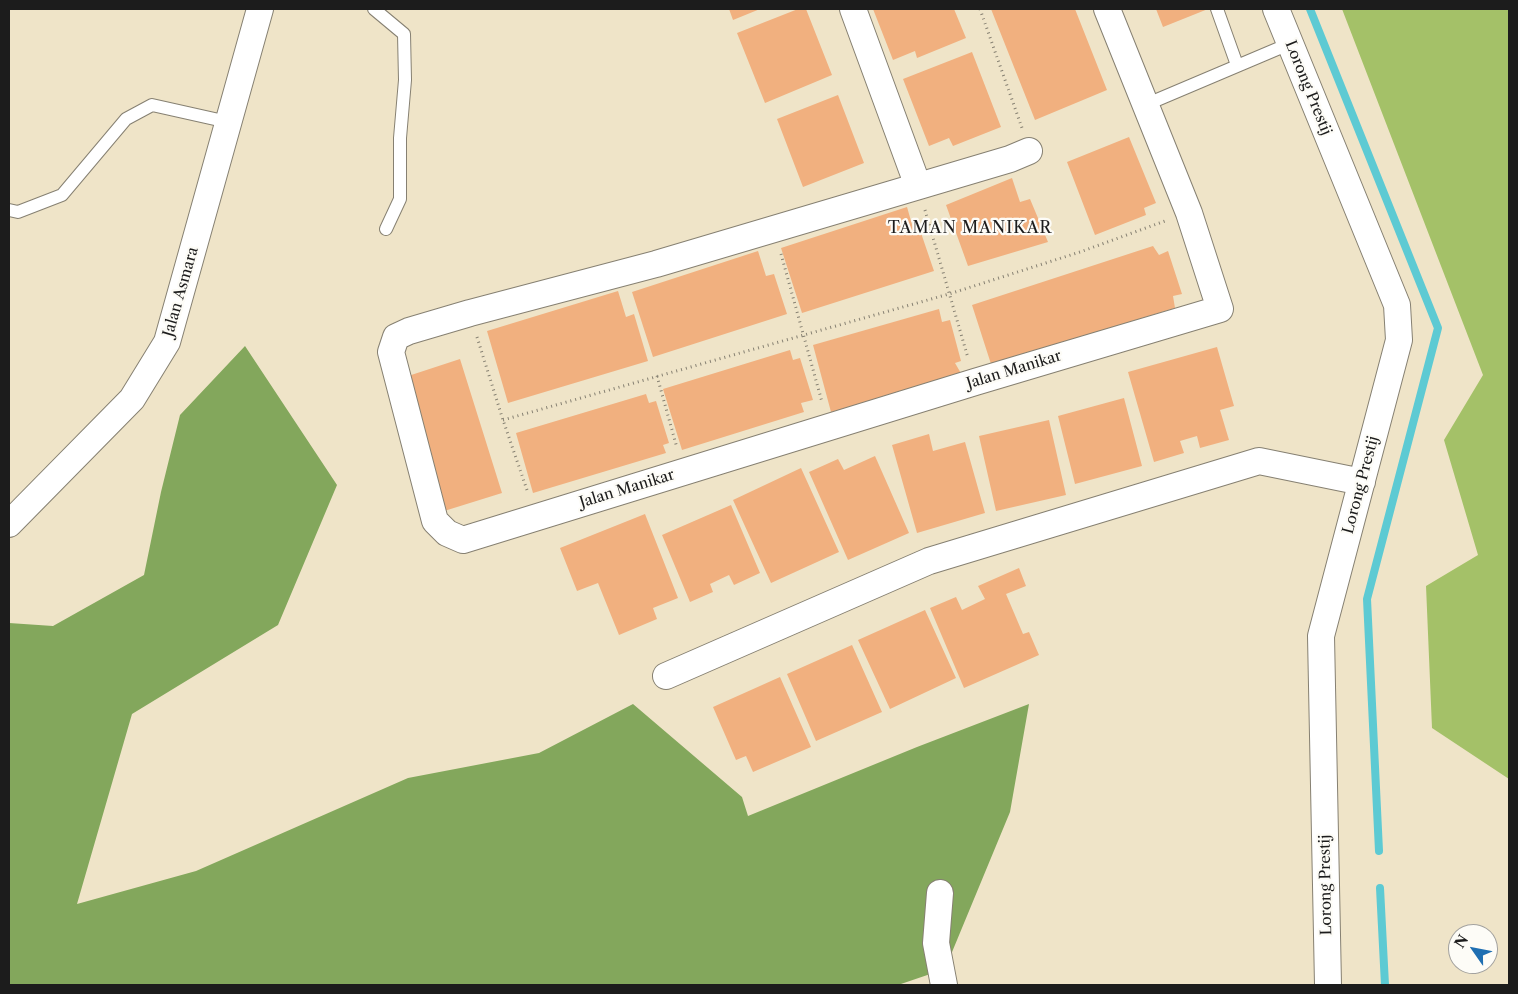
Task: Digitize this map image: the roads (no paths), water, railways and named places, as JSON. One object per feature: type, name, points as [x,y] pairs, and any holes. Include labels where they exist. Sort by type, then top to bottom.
[{"type":"street","name":"Jalan Asmara","points":[[9,524],[132,399],[168,342],[260,9]]},
{"type":"street","points":[[853,9],[918,186]]},
{"type":"street","name":"Jalan Manikar","points":[[1029,151],[1010,159],[656,264],[470,313],[409,331],[396,337],[391,352],[435,521],[447,533],[464,540],[975,382],[1220,309],[1189,213],[1107,9]]},
{"type":"street","name":"Lorong Prestij","points":[[1276,9],[1397,306],[1398,340],[1321,636],[1328,985]]},
{"type":"street","points":[[666,676],[929,561],[1259,461],[1362,482]]},
{"type":"street","points":[[940,893],[936,943],[944,985]]},
{"type":"lane","points":[[374,9],[404,34],[405,80],[400,138],[400,199],[386,229]]},
{"type":"lane","points":[[1217,9],[1237,65]]},
{"type":"lane","points":[[1145,105],[1290,44]]},
{"type":"lane","points":[[9,210],[18,212],[62,195],[126,119],[152,105],[228,122]]},
{"type":"waterway","points":[[1310,9],[1438,328],[1367,599],[1379,851]]},
{"type":"waterway","points":[[1380,888],[1385,985]]},
{"type":"district","name":"TAMAN MANIKAR","points":[[970,228]]}]
